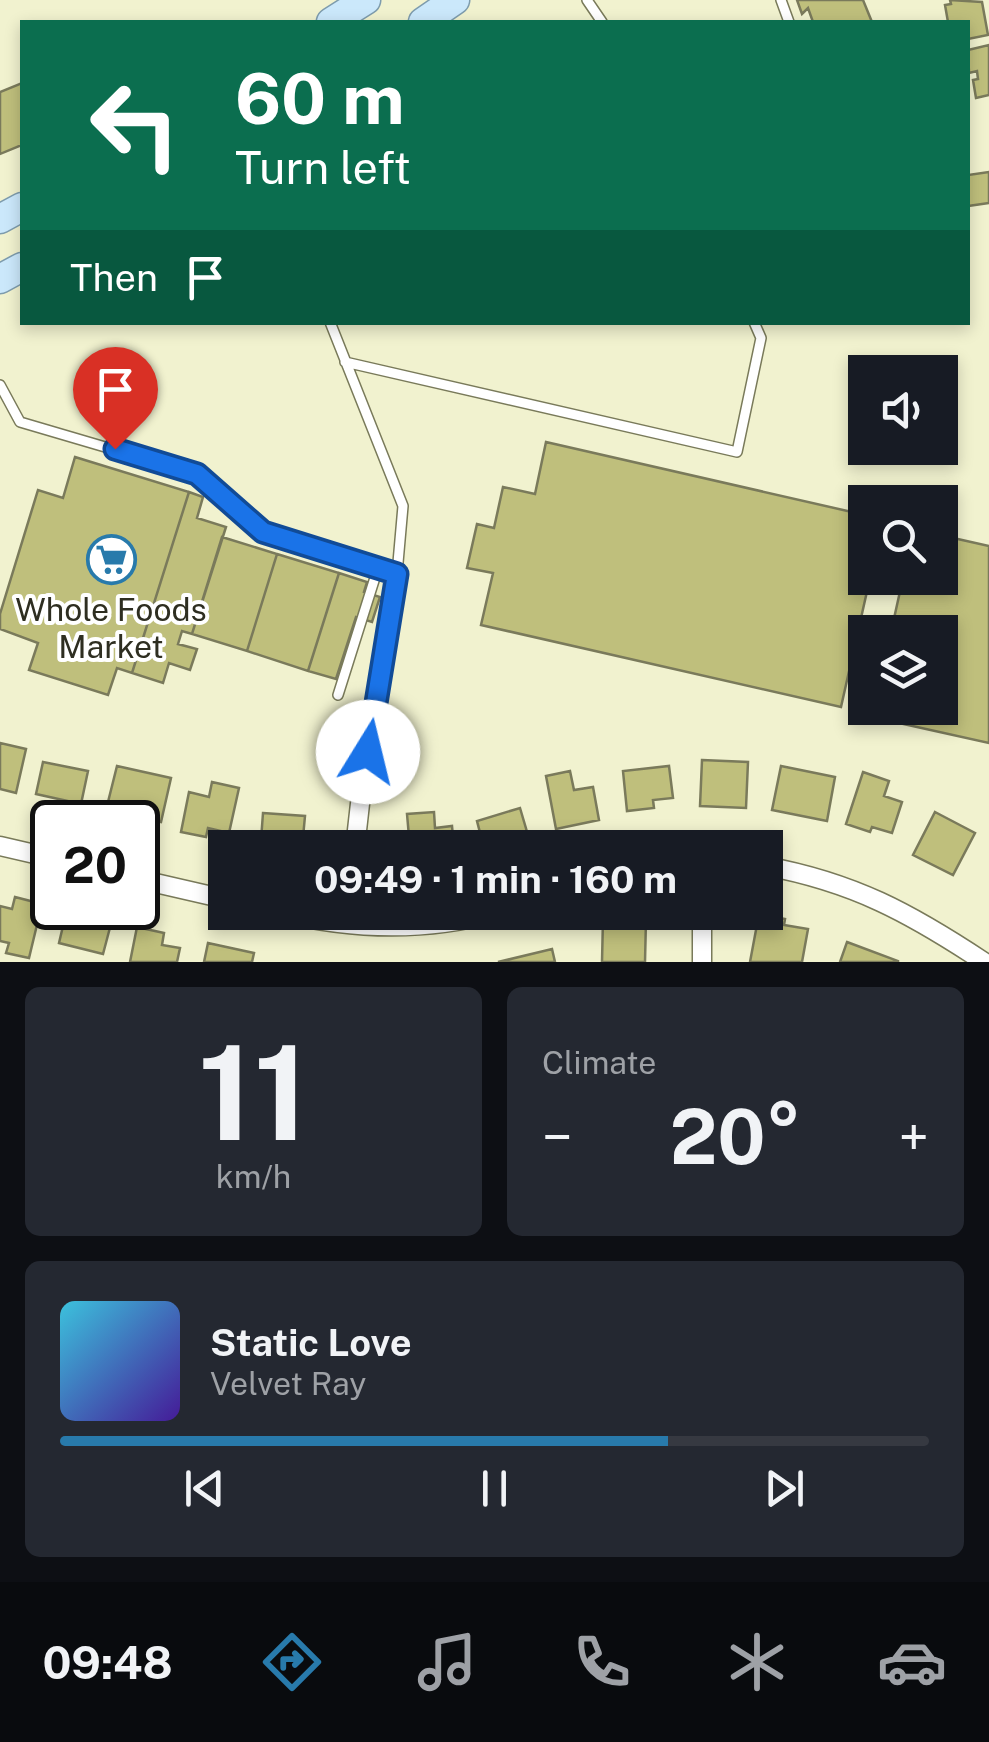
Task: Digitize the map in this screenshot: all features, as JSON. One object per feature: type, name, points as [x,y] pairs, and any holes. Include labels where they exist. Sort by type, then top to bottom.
[{"type":"main road","points":[[334,20],[366,0]]},
{"type":"main road","points":[[426,20],[455,0]]},
{"type":"street","points":[[357,830],[362,786]]},
{"type":"street","points":[[0,846],[30,853]]},
{"type":"street","points":[[783,869],[814,875],[883,900],[984,962]]},
{"type":"street","points":[[160,884],[208,896]]},
{"type":"street","points":[[702,930],[702,962]]},
{"type":"lane","points":[[331,325],[403,506],[397,574],[362,786]]},
{"type":"lane","points":[[346,362],[738,452],[761,338],[755,325]]},
{"type":"lane","points":[[0,385],[20,422],[197,474],[263,532],[397,574]]},
{"type":"lane","points":[[338,695],[378,568]]},
{"type":"building","points":[[797,0],[863,0],[871,20],[812,20],[808,8],[802,14]]},
{"type":"building","points":[[950,0],[982,2],[988,35],[970,39],[970,20],[948,20],[945,5],[951,4]]},
{"type":"building","points":[[989,45],[989,95],[976,98],[973,80],[978,79],[977,71],[970,73],[970,50]]},
{"type":"building","points":[[20,84],[20,146],[0,154],[0,92]]},
{"type":"building","points":[[989,172],[989,203],[970,206],[970,175]]},
{"type":"building","points":[[546,442],[848,511],[848,595],[866,595],[862,615],[848,615],[848,676],[841,707],[481,625],[493,573],[467,568],[477,524],[494,528],[503,487],[535,494]]},
{"type":"building","points":[[75,457],[189,492],[132,673],[117,668],[108,695],[29,670],[38,643],[0,629],[0,614],[38,490],[63,498]]},
{"type":"building","points":[[189,492],[203,497],[197,518],[226,527],[192,634],[182,631],[178,644],[197,649],[190,670],[169,663],[163,683],[132,673]]},
{"type":"building","points":[[222,537],[277,554],[247,651],[192,634]]},
{"type":"building","points":[[958,539],[989,546],[989,743],[908,725],[958,725],[958,615],[895,615],[899,595],[958,595]]},
{"type":"building","points":[[277,554],[339,573],[308,671],[247,651]]},
{"type":"building","points":[[339,573],[367,582],[364,592],[380,597],[372,622],[356,617],[336,679],[308,671]]},
{"type":"building","points":[[0,743],[26,749],[16,793],[0,789]]},
{"type":"building","points":[[702,760],[748,762],[746,808],[700,806]]},
{"type":"building","points":[[43,762],[88,771],[82,800],[36,794]]},
{"type":"building","points":[[117,766],[171,778],[161,822],[160,800],[108,800]]},
{"type":"building","points":[[669,766],[673,798],[653,800],[654,808],[627,811],[623,771]]},
{"type":"building","points":[[781,766],[835,777],[827,821],[772,810]]},
{"type":"building","points":[[570,771],[574,790],[593,787],[599,820],[556,829],[546,776]]},
{"type":"building","points":[[863,772],[889,781],[884,796],[902,802],[892,833],[872,827],[870,832],[846,824]]},
{"type":"building","points":[[212,782],[239,788],[230,830],[208,828],[206,837],[181,832],[189,792],[209,797]]},
{"type":"building","points":[[520,808],[526,830],[479,830],[477,821]]},
{"type":"building","points":[[434,812],[435,828],[452,826],[452,830],[408,830],[407,814]]},
{"type":"building","points":[[935,812],[975,833],[953,875],[913,855]]},
{"type":"building","points":[[263,813],[305,816],[304,830],[262,830]]},
{"type":"building","points":[[15,897],[30,901],[30,930],[36,930],[29,958],[6,953],[9,943],[0,941],[0,906],[12,909]]},
{"type":"building","points":[[783,919],[784,925],[808,929],[802,962],[750,962],[756,930],[783,930]]},
{"type":"building","points":[[62,930],[109,930],[103,954],[59,943]]},
{"type":"building","points":[[136,930],[164,933],[162,945],[180,948],[177,962],[130,962]]},
{"type":"building","points":[[603,930],[646,930],[645,962],[602,962]]},
{"type":"building","points":[[847,942],[898,961],[898,962],[840,962]]},
{"type":"building","points":[[208,943],[254,953],[252,962],[204,962]]},
{"type":"building","points":[[552,949],[555,962],[498,962]]},
{"type":"place","name":"Whole Foods Market","points":[[111,559]]},
{"type":"route","points":[[115,449],[197,474],[263,532],[397,574],[368,752]]}]
